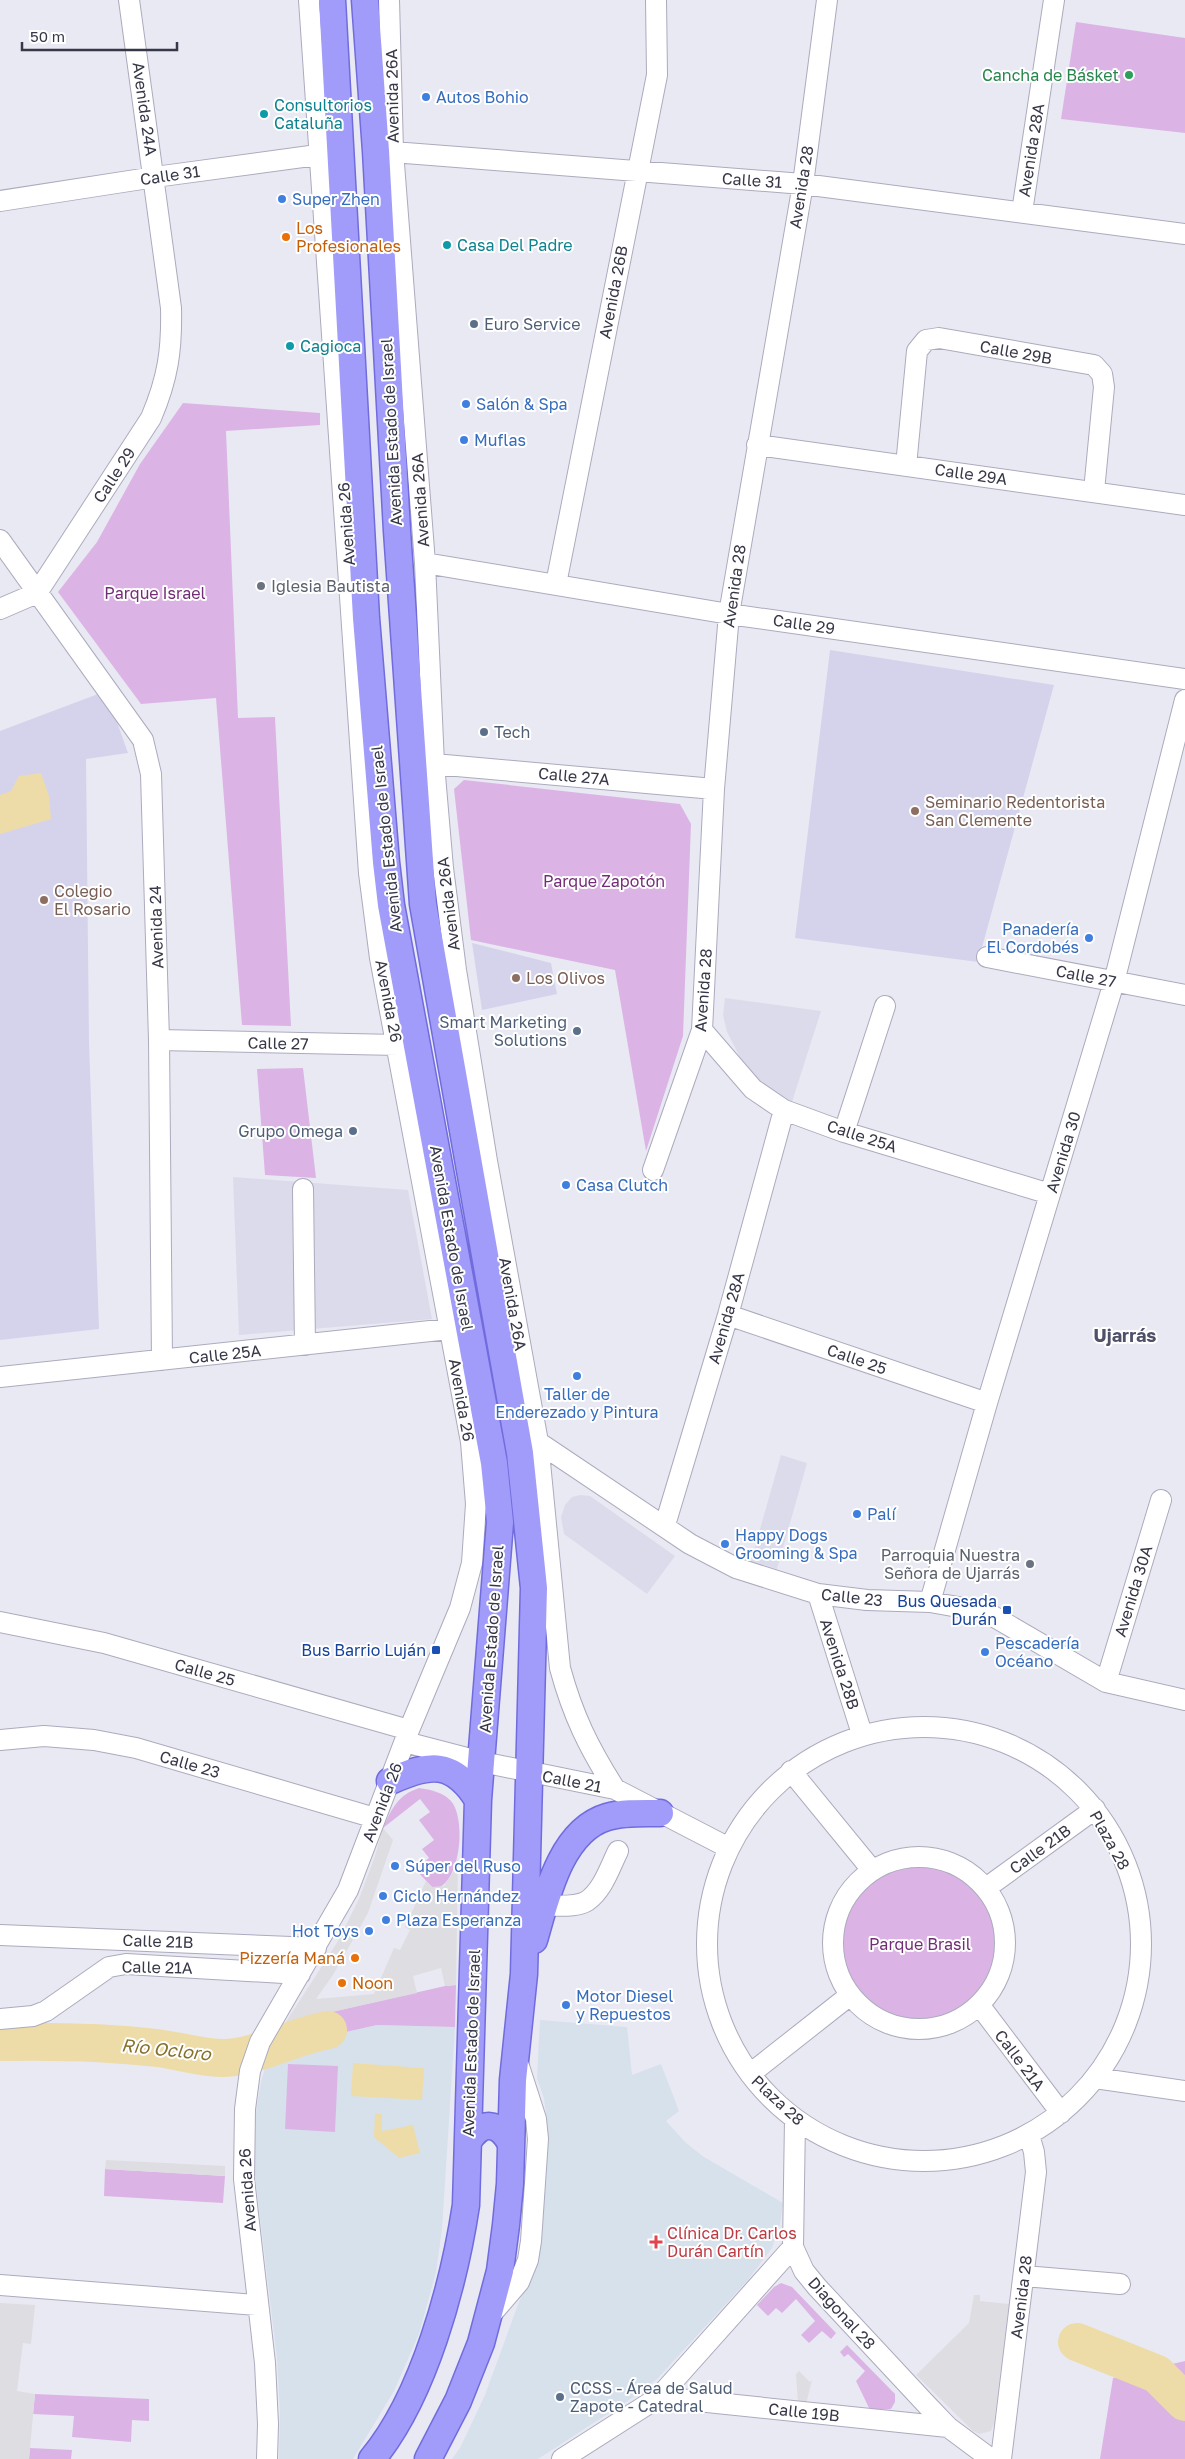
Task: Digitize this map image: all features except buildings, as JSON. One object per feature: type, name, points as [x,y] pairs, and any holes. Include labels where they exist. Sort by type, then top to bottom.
[{"type":"main road","name":"Avenida Estado de Israel","points":[[332,0],[330,153],[358,480],[375,734],[391,904],[494,1463],[499,1512],[478,1800],[466,2205],[459,2250],[436,2335],[412,2394],[381,2448],[372,2459]]},
{"type":"main road","name":"Avenida Estado de Israel","points":[[365,0],[385,151],[396,530],[423,904],[521,1463],[534,1588],[524,1974],[515,2068],[510,2184],[500,2271],[481,2343],[458,2402],[428,2459]]},
{"type":"main road","points":[[346,529],[358,480]]},
{"type":"main road","points":[[356,678],[375,734]]},
{"type":"main road","points":[[390,1781],[428,1767],[442,1768],[463,1779],[478,1800]]},
{"type":"main road","points":[[524,1974],[544,1906],[566,1850],[586,1828],[606,1817],[660,1813]]},
{"type":"main road","points":[[470,2069],[471,2079],[478,2088],[487,2093],[498,2094],[507,2088],[515,2068]]},
{"type":"main road","points":[[468,2142],[473,2132],[484,2126],[496,2126],[506,2133],[511,2144]]},
{"type":"street","name":"Avenida 24A","points":[[129,0],[155,177],[171,308]]},
{"type":"street","name":"Avenida 26","points":[[267,2459],[268,2424],[264,2363],[244,2179],[244,2117],[250,2071],[260,2042],[348,1890],[407,1736],[460,1608],[472,1563],[476,1504],[471,1442],[398,1045],[380,958],[369,873],[346,529],[330,153],[309,0]]},
{"type":"street","name":"Avenida 26A","points":[[389,0],[385,151],[425,563],[434,764],[443,868],[456,970],[487,1161],[538,1442],[560,1668],[569,1704],[588,1746],[615,1789]]},
{"type":"street","name":"Avenida 26B","points":[[556,584],[657,75],[656,0]]},
{"type":"street","name":"Avenida 28","points":[[653,1170],[702,1030],[714,789],[729,614],[802,184],[827,0]]},
{"type":"street","name":"Avenida 28A","points":[[1022,212],[1054,0]]},
{"type":"street","name":"Calle 31","points":[[385,151],[802,184],[1185,234]]},
{"type":"street","name":"Calle 31","points":[[0,201],[330,153]]},
{"type":"street","name":"Calle 29","points":[[37,593],[151,418],[164,388],[170,355],[171,308]]},
{"type":"street","name":"Calle 29B","points":[[906,466],[917,351],[926,340],[939,338],[1094,365],[1102,374],[1104,387],[1094,491]]},
{"type":"street","name":"Calle 29A","points":[[757,445],[1185,505]]},
{"type":"street","name":"Avenida 24","points":[[0,540],[143,740],[151,774],[159,1040],[162,1360]]},
{"type":"street","name":"Calle 29","points":[[425,563],[729,614],[1185,679]]},
{"type":"street","points":[[0,609],[37,593]]},
{"type":"street","name":"Avenida 30","points":[[930,1602],[987,1403],[1114,982],[1185,700]]},
{"type":"street","name":"Calle 27A","points":[[434,764],[714,789]]},
{"type":"street","name":"Calle 27","points":[[987,957],[1185,995]]},
{"type":"street","points":[[844,1132],[885,1006]]},
{"type":"street","name":"Calle 25A","points":[[702,1030],[753,1090],[784,1110],[844,1132],[1050,1194]]},
{"type":"street","name":"Calle 27","points":[[159,1040],[398,1045]]},
{"type":"street","name":"Avenida 28A","points":[[665,1525],[728,1315],[784,1110]]},
{"type":"street","points":[[303,1189],[305,1345]]},
{"type":"street","name":"Calle 25","points":[[728,1315],[987,1403]]},
{"type":"street","name":"Calle 25A","points":[[0,1377],[449,1329]]},
{"type":"street","name":"Calle 23","points":[[538,1442],[665,1525],[690,1544],[736,1568],[818,1594],[867,1600],[930,1602],[986,1612],[1106,1682],[1185,1700]]},
{"type":"street","name":"Avenida 30A","points":[[1106,1682],[1160,1500]]},
{"type":"street","name":"Avenida 28B","points":[[818,1594],[862,1734]]},
{"type":"street","name":"Calle 25","points":[[0,1622],[104,1643],[407,1736]]},
{"type":"street","name":"Plaza 28","points":[[926,1725],[990,1736],[1048,1764],[1095,1809],[1129,1872],[1141,1944],[1129,2015],[1095,2078],[1061,2113],[1029,2135],[984,2154],[935,2162],[886,2159],[838,2145],[795,2120],[750,2074],[721,2022],[708,1964],[710,1905],[729,1848],[756,1806],[791,1771],[825,1749],[862,1734],[926,1725]]},
{"type":"street","name":"Calle 23","points":[[0,1740],[44,1736],[103,1741],[136,1748],[375,1818]]},
{"type":"street","name":"Calle 21","points":[[407,1736],[482,1762],[615,1789],[729,1848]]},
{"type":"street","points":[[791,1771],[872,1870]]},
{"type":"street","name":"Calle 21B","points":[[986,1888],[1095,1809]]},
{"type":"street","points":[[544,1906],[577,1904],[587,1901],[602,1884],[618,1851]]},
{"type":"street","points":[[920,1856],[945,1860],[968,1871],[986,1888],[999,1910],[1006,1935],[1004,1961],[995,1986],[980,2006],[956,2023],[927,2030],[907,2029],[898,2028],[870,2016],[849,1996],[836,1970],[832,1942],[838,1914],[851,1889],[872,1870],[895,1860],[920,1856]]},
{"type":"street","name":"Calle 21B","points":[[0,1935],[316,1948]]},
{"type":"street","name":"Calle 21A","points":[[0,2018],[33,2016],[46,2011],[109,1967],[126,1964],[300,1974]]},
{"type":"street","points":[[750,2074],[849,1996]]},
{"type":"street","name":"Calle 21A","points":[[980,2006],[1061,2113]]},
{"type":"street","points":[[487,2318],[519,2282],[528,2260],[531,2241],[538,2139],[536,2119],[515,2068]]},
{"type":"street","points":[[1095,2078],[1185,2091]]},
{"type":"street","name":"Diagonal 28","points":[[795,2120],[793,2247],[804,2271],[948,2427],[991,2459]]},
{"type":"street","name":"Avenida 28","points":[[1001,2459],[1036,2172],[1034,2152],[1029,2135]]},
{"type":"street","points":[[562,2459],[659,2397],[793,2247]]},
{"type":"street","points":[[1024,2276],[1120,2284]]},
{"type":"street","points":[[0,2285],[257,2305]]},
{"type":"street","name":"Calle 19B","points":[[659,2397],[948,2427]]},
{"type":"shaded area","name":"Seminario Redentorista San Clemente","points":[[830,650],[1054,685],[978,962],[795,938]]},
{"type":"shaded area","name":"Colegio El Rosario","points":[[106,691],[128,753],[86,759],[89,1042],[99,1329],[0,1340],[0,731]]},
{"type":"shaded area","points":[[41,773],[49,796],[51,819],[0,834],[0,795],[11,791],[19,776]]},
{"type":"shaded area","name":"Los Olivos","points":[[472,943],[551,963],[557,994],[482,1010]]},
{"type":"shaded area","points":[[725,998],[821,1011],[791,1105],[769,1093],[743,1063],[727,1032],[723,1015]]},
{"type":"shaded area","points":[[233,1177],[408,1190],[432,1319],[239,1335]]},
{"type":"shaded area","points":[[781,1455],[807,1463],[777,1569],[751,1561]]},
{"type":"shaded area","points":[[580,1495],[590,1496],[675,1556],[647,1594],[564,1534],[561,1517],[565,1505],[572,1497]]},
{"type":"shaded area","points":[[383,1828],[393,1840],[368,1913],[333,1975],[316,1999],[374,1994],[394,1948],[400,1950],[410,1930],[405,1927],[426,1881],[432,1887],[444,1886],[455,1869],[458,1857],[456,1985],[445,1986],[441,1968],[413,1976],[417,1993],[296,2020],[275,2039],[338,1941],[359,1899]]},
{"type":"shaded area","name":"Clínica Dr. Carlos Durán Cartín","points":[[540,2020],[627,2027],[632,2075],[661,2064],[679,2111],[666,2121],[686,2143],[704,2157],[783,2203],[780,2224],[772,2248],[747,2281],[657,2379],[632,2398],[538,2459],[452,2459],[460,2448],[485,2395],[534,2261],[548,2129],[544,2098],[537,2078]]},
{"type":"shaded area","points":[[377,2025],[455,2027],[442,2229],[436,2272],[419,2334],[394,2391],[353,2459],[279,2459],[280,2413],[277,2358],[254,2168],[254,2124],[261,2082],[269,2054],[306,2041]]},
{"type":"shaded area","points":[[353,2063],[424,2068],[422,2100],[351,2096]]},
{"type":"shaded area","points":[[375,2113],[382,2114],[382,2131],[413,2125],[420,2153],[399,2158],[374,2137]]},
{"type":"shaded area","points":[[106,2160],[225,2166],[225,2176],[105,2169]]},
{"type":"shaded area","points":[[974,2295],[980,2295],[980,2301],[1009,2304],[994,2423],[991,2431],[979,2434],[973,2431],[916,2375],[969,2323]]},
{"type":"shaded area","points":[[0,2303],[35,2305],[31,2344],[23,2343],[17,2391],[35,2394],[29,2459],[0,2459]]},
{"type":"shaded area","points":[[799,2371],[810,2382],[812,2380],[806,2404],[798,2403],[796,2374]]},
{"type":"green space","points":[[1076,22],[1185,38],[1185,133],[1061,119]]},
{"type":"green space","name":"Parque Israel","points":[[183,403],[320,413],[320,425],[226,431],[238,718],[275,717],[291,1026],[242,1025],[216,698],[141,704],[58,592],[97,542],[140,464]]},
{"type":"green space","name":"Parque Zapotón","points":[[464,780],[680,804],[691,824],[683,1036],[646,1151],[615,970],[471,940],[454,789]]},
{"type":"green space","points":[[303,1068],[316,1178],[265,1175],[257,1069]]},
{"type":"green space","points":[[419,1788],[437,1792],[448,1798],[456,1809],[459,1820],[459,1848],[456,1861],[452,1873],[446,1882],[438,1888],[432,1887],[415,1869],[429,1858],[422,1849],[434,1840],[419,1820],[430,1812],[420,1799],[383,1828],[396,1803],[406,1794]]},
{"type":"green space","name":"Parque Brasil","points":[[912,1865],[928,1865],[943,1868],[957,1874],[970,1882],[981,1893],[995,1920],[998,1943],[997,1958],[989,1980],[981,1993],[970,2004],[943,2018],[928,2021],[912,2021],[897,2018],[883,2012],[870,2004],[859,1993],[845,1966],[842,1951],[842,1935],[845,1920],[851,1906],[859,1893],[870,1882],[897,1868]]},
{"type":"green space","points":[[456,1985],[455,2027],[377,2025],[306,2041],[269,2054],[275,2039],[296,2020]]},
{"type":"green space","points":[[288,2064],[338,2066],[335,2132],[285,2129]]},
{"type":"green space","points":[[105,2169],[225,2176],[223,2203],[104,2196]]},
{"type":"green space","points":[[781,2283],[792,2287],[836,2333],[831,2339],[822,2331],[809,2343],[801,2335],[815,2321],[796,2299],[782,2313],[776,2308],[768,2316],[757,2305],[774,2287]]},
{"type":"green space","points":[[847,2345],[895,2394],[895,2402],[891,2409],[870,2410],[856,2381],[865,2371],[848,2354],[844,2357],[840,2352]]},
{"type":"green space","points":[[1185,2361],[1185,2459],[1100,2459],[1113,2378]]},
{"type":"green space","points":[[35,2394],[149,2399],[149,2421],[132,2420],[131,2442],[72,2437],[74,2416],[33,2414]]},
{"type":"green space","points":[[30,2448],[72,2450],[71,2459],[29,2459]]},
{"type":"waterway","name":"Río Ocloro","points":[[0,2042],[118,2044],[226,2058],[248,2055],[328,2030]]},
{"type":"waterway","name":"Río Ocloro","points":[[1077,2342],[1157,2374],[1185,2402]]},
{"type":"place","name":"Cancha de Básket","points":[[1129,75]]},
{"type":"place","name":"Autos Bohio","points":[[426,97]]},
{"type":"place","name":"Consultorios Cataluña","points":[[264,114]]},
{"type":"place","name":"Super Zhen","points":[[282,199]]},
{"type":"place","name":"Los Profesionales","points":[[286,237]]},
{"type":"place","name":"Casa Del Padre","points":[[447,245]]},
{"type":"place","name":"Euro Service","points":[[474,324]]},
{"type":"place","name":"Cagioca","points":[[290,346]]},
{"type":"place","name":"Salón & Spa","points":[[466,404]]},
{"type":"place","name":"Muflas","points":[[464,440]]},
{"type":"place","name":"Iglesia Bautista","points":[[261,586]]},
{"type":"place","name":"Tech","points":[[484,732]]},
{"type":"place","name":"Seminario Redentorista San Clemente","points":[[915,811]]},
{"type":"place","name":"Colegio El Rosario","points":[[44,900]]},
{"type":"place","name":"Panadería El Cordobés","points":[[1089,938]]},
{"type":"place","name":"Los Olivos","points":[[516,978]]},
{"type":"place","name":"Smart Marketing Solutions","points":[[577,1031]]},
{"type":"place","name":"Grupo Omega","points":[[353,1131]]},
{"type":"place","name":"Casa Clutch","points":[[566,1185]]},
{"type":"place","name":"Taller de Enderezado y Pintura","points":[[577,1376]]},
{"type":"place","name":"Palí","points":[[857,1514]]},
{"type":"place","name":"Happy Dogs Grooming & Spa","points":[[725,1544]]},
{"type":"place","name":"Parroquia Nuestra Señora de Ujarrás","points":[[1030,1564]]},
{"type":"place","name":"Bus Quesada Durán","points":[[1007,1610]]},
{"type":"place","name":"Bus Barrio Luján","points":[[436,1650]]},
{"type":"place","name":"Pescadería Océano","points":[[985,1652]]},
{"type":"place","name":"Súper del Ruso","points":[[395,1866]]},
{"type":"place","name":"Ciclo Hernández","points":[[383,1896]]},
{"type":"place","name":"Plaza Esperanza","points":[[386,1920]]},
{"type":"place","name":"Hot Toys","points":[[369,1931]]},
{"type":"place","name":"Pizzería Maná","points":[[355,1958]]},
{"type":"place","name":"Noon","points":[[342,1983]]},
{"type":"place","name":"Motor Diesel y Repuestos","points":[[566,2005]]},
{"type":"place","name":"Clínica Dr. Carlos Durán Cartín","points":[[656,2242]]},
{"type":"place","name":"CCSS - Área de Salud Zapote - Catedral","points":[[560,2397]]},
{"type":"district","name":"Ujarrás","points":[[1125,1336]]}]
